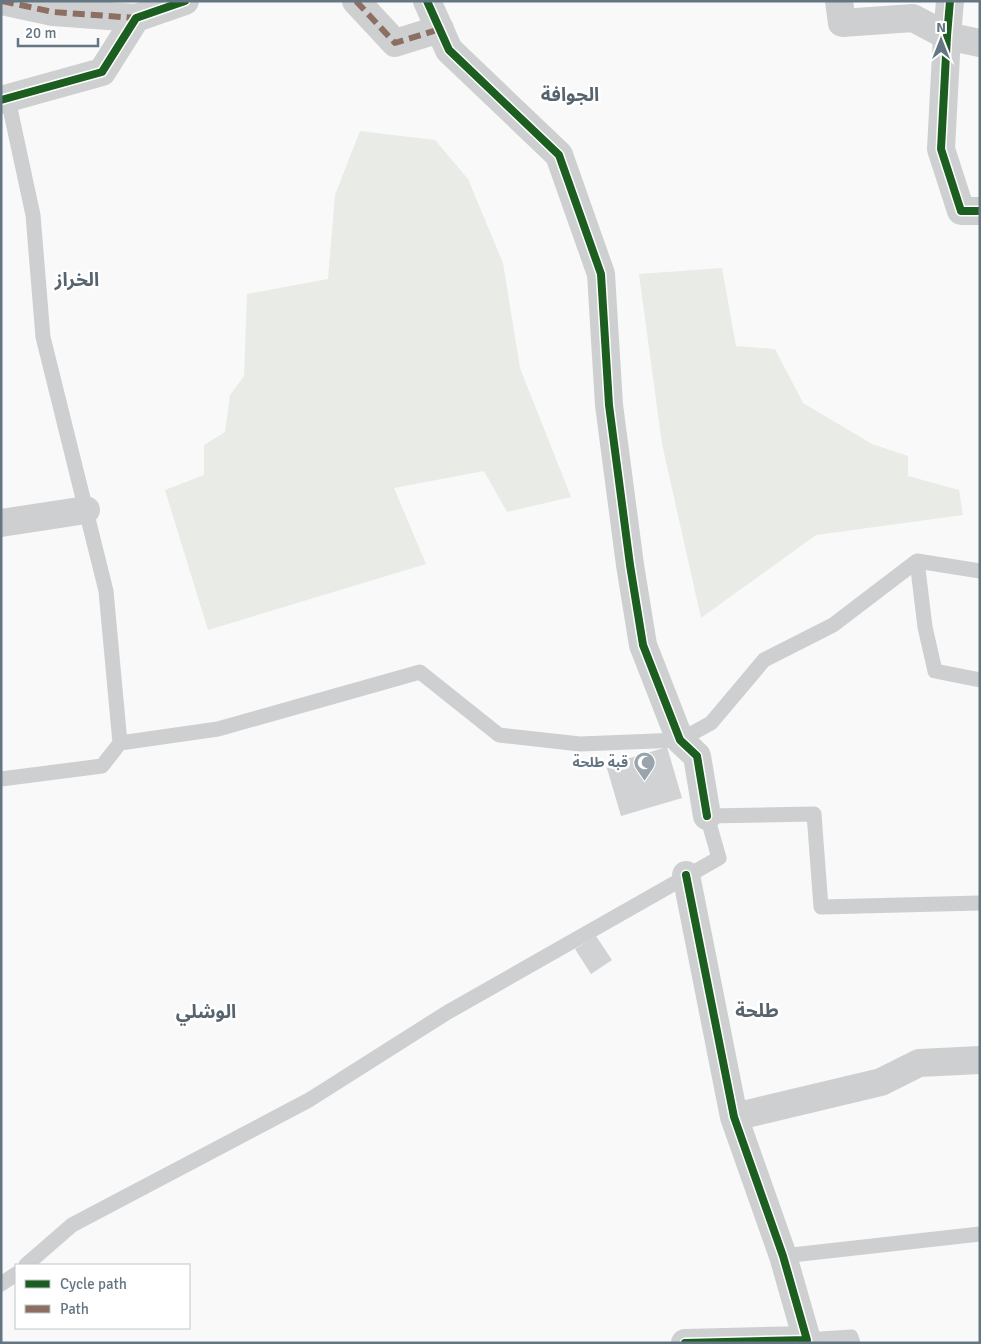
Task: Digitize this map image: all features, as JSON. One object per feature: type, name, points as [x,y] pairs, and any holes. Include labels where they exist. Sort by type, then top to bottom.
[{"type":"street","points":[[2,1],[53,12],[136,18],[185,1]]},
{"type":"street","points":[[356,1],[395,43],[440,29]]},
{"type":"street","points":[[427,1],[448,50],[559,155],[601,274],[609,405],[630,565],[643,646],[680,740],[697,756],[708,816]]},
{"type":"street","points":[[839,1],[842,23],[913,18],[947,36],[980,44]]},
{"type":"street","points":[[950,1],[941,149],[961,210],[980,210]]},
{"type":"street","points":[[5,100],[102,72],[136,18]]},
{"type":"street","points":[[1,523],[86,510]]},
{"type":"street","points":[[685,1343],[807,1340],[783,1256],[734,1117],[686,875]]},
{"type":"street","points":[[734,1117],[881,1082],[919,1063],[980,1060]]},
{"type":"lane","points":[[1,779],[102,766],[120,742],[106,591],[43,337],[33,214],[5,100]]},
{"type":"lane","points":[[917,561],[925,627],[935,672],[980,680]]},
{"type":"lane","points":[[120,742],[218,729],[420,672],[500,735],[580,744],[680,740],[711,723],[764,660],[833,625],[917,561],[980,571]]},
{"type":"lane","points":[[27,1264],[72,1225],[308,1100],[448,1012],[686,875],[719,858],[708,816],[814,814],[821,907],[980,903]]},
{"type":"lane","points":[[783,1256],[980,1234]]},
{"type":"lane","points":[[1,1284],[15,1275]]},
{"type":"lane","points":[[807,1340],[851,1337],[853,1343]]},
{"type":"shaded area","points":[[360,131],[435,140],[468,179],[503,263],[520,368],[571,497],[507,512],[484,471],[394,488],[426,564],[208,630],[165,490],[204,475],[204,445],[225,432],[230,395],[244,376],[247,294],[328,279],[335,195]]},
{"type":"shaded area","points":[[722,268],[736,346],[775,349],[803,403],[872,444],[908,456],[908,476],[959,490],[963,515],[816,535],[701,618],[662,444],[639,274]]},
{"type":"building","name":"قبة طلحة","points":[[667,747],[682,798],[621,816],[606,765]]},
{"type":"building","points":[[596,936],[612,960],[591,974],[575,949]]},
{"type":"marked path","points":[[2,1],[53,12],[136,18]]},
{"type":"marked path","points":[[356,1],[395,43],[440,29]]},
{"type":"cycle path","points":[[1,100],[102,72],[136,18],[185,1]]},
{"type":"cycle path","points":[[427,1],[449,50],[559,155],[601,274],[609,405],[630,565],[643,645],[680,740],[697,756],[707,816]]},
{"type":"cycle path","points":[[950,1],[941,149],[961,211],[980,211]]},
{"type":"cycle path","points":[[685,1343],[807,1340],[783,1256],[734,1117],[686,875]]},
{"type":"place","name":"قبة طلحة","points":[[644,781]]},
{"type":"district","name":"الجوافة","points":[[570,95]]},
{"type":"district","name":"الخراز","points":[[77,280]]},
{"type":"district","name":"طلحة","points":[[757,1011]]},
{"type":"district","name":"الوشلي","points":[[206,1012]]}]
